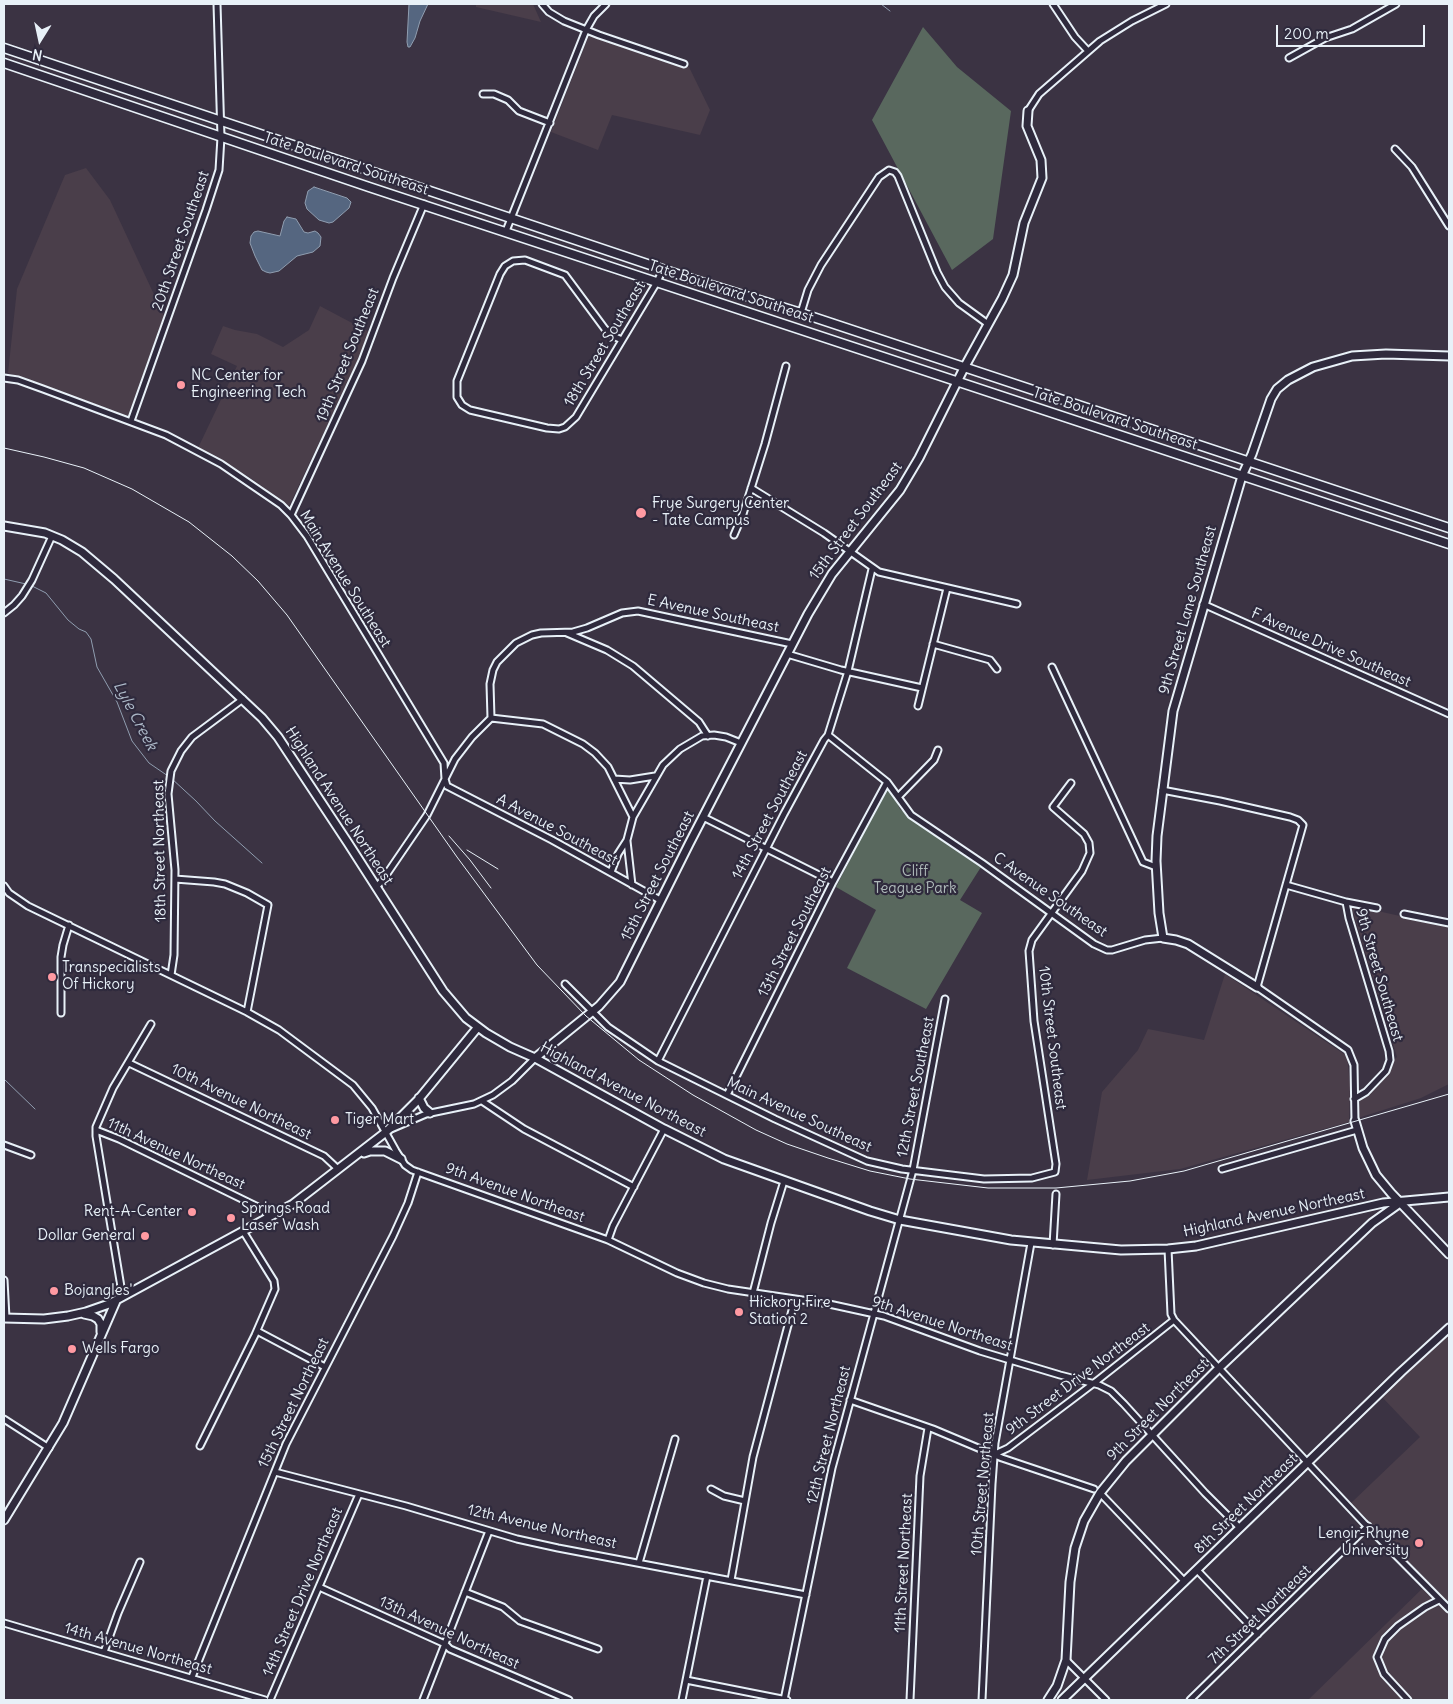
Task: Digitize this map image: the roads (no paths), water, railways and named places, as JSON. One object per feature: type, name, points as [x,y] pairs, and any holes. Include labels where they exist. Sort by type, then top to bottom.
[{"type":"main road","name":"Tate Boulevard Southeast","points":[[4,48],[663,269],[1449,528]]},
{"type":"main road","name":"Tate Boulevard Southeast","points":[[4,63],[221,137],[1449,544]]},
{"type":"main road","name":"15th Street Southeast","points":[[594,1011],[620,982],[660,900],[819,593],[849,552],[890,504],[907,480],[957,381],[1002,299],[1013,275],[1024,223],[1042,178],[1041,160],[1027,126],[1028,111]]},
{"type":"main road","name":"9th Street Lane Southeast","points":[[1163,938],[1159,914],[1156,867],[1157,836],[1173,711],[1242,476],[1271,400],[1281,385],[1296,375],[1313,367],[1336,360],[1361,355],[1449,356]]},
{"type":"main road","name":"Highland Avenue Northeast","points":[[4,526],[34,530],[72,545],[92,560],[244,698],[278,737],[443,991],[461,1013],[478,1028],[510,1047],[535,1058],[664,1129],[724,1159],[900,1220],[983,1236],[1053,1245],[1121,1250],[1168,1249],[1218,1242],[1383,1203],[1400,1203],[1449,1197]]},
{"type":"main road","name":"C Avenue Southeast","points":[[1163,938],[1188,944],[1257,987]]},
{"type":"main road","points":[[535,1058],[594,1011]]},
{"type":"main road","points":[[5,1318],[51,1318],[80,1314],[116,1301],[300,1200],[386,1132],[419,1098],[478,1028]]},
{"type":"main road","points":[[419,1098],[424,1108],[430,1113]]},
{"type":"main road","points":[[1355,1121],[1363,1148],[1376,1175],[1449,1254]]},
{"type":"main road","points":[[356,1156],[377,1150],[394,1154],[401,1159]]},
{"type":"main road","name":"9th Street Northeast","points":[[1048,1700],[1057,1686],[1066,1660],[1073,1555],[1084,1521],[1097,1491],[1219,1368],[1372,1223],[1400,1203]]},
{"type":"main road","points":[[4,1520],[49,1448],[72,1404],[116,1301]]},
{"type":"main road","points":[[80,1314],[93,1316],[98,1320],[101,1324],[102,1335]]},
{"type":"main road","name":"8th Street Northeast","points":[[1062,1700],[1401,1372],[1449,1328]]},
{"type":"street","name":"20th Street Southeast","points":[[131,421],[214,188],[220,163],[217,4]]},
{"type":"street","points":[[542,4],[556,16],[586,30],[684,64]]},
{"type":"street","points":[[506,231],[586,30],[594,16],[606,4]]},
{"type":"street","points":[[1053,4],[1076,37],[1088,50]]},
{"type":"street","points":[[1147,4],[1151,11]]},
{"type":"street","points":[[1028,111],[1039,94],[1088,50],[1116,31],[1166,4]]},
{"type":"street","points":[[1289,58],[1325,38],[1360,24],[1396,4]]},
{"type":"street","points":[[483,94],[494,94],[508,100],[519,110],[550,123]]},
{"type":"street","points":[[1395,149],[1412,167],[1449,226]]},
{"type":"street","points":[[801,313],[808,290],[821,265],[879,177],[889,170],[895,172],[898,176],[937,272],[945,286],[959,302],[988,324]]},
{"type":"street","name":"19th Street Southeast","points":[[291,514],[362,361],[392,278],[424,204]]},
{"type":"street","name":"18th Street Southeast","points":[[622,340],[612,336],[605,329],[567,277],[562,273],[522,260],[510,262],[503,268],[458,381],[456,388],[457,397],[462,405],[470,410],[547,428],[562,428],[570,424],[576,417],[657,282],[663,269]]},
{"type":"street","points":[[734,535],[751,488],[786,366]]},
{"type":"street","name":"Main Avenue Southeast","points":[[4,378],[18,380],[166,435],[221,464],[291,514],[307,536],[444,764],[445,779]]},
{"type":"street","points":[[751,488],[824,533],[872,568],[888,575],[1018,604]]},
{"type":"street","points":[[4,613],[14,605],[26,590],[52,536]]},
{"type":"street","name":"14th Street Southeast","points":[[658,1061],[767,848],[828,734],[848,671],[872,568]]},
{"type":"street","points":[[918,706],[947,588]]},
{"type":"street","name":"F Avenue Drive Southeast","points":[[1203,604],[1449,714]]},
{"type":"street","name":"E Avenue Southeast","points":[[566,632],[587,628],[629,612],[638,612],[792,644]]},
{"type":"street","points":[[376,887],[428,814],[462,749],[491,718],[490,684],[497,662],[509,648],[524,638],[541,633],[566,632],[607,650],[633,666],[699,722],[708,736]]},
{"type":"street","points":[[933,644],[990,660],[997,669]]},
{"type":"street","name":"E Avenue Southeast","points":[[787,654],[848,671],[922,688]]},
{"type":"street","points":[[1052,667],[1143,862],[1156,867]]},
{"type":"street","name":"18th Street Northeast","points":[[171,976],[174,956],[175,879],[168,779],[172,765],[181,750],[192,738],[244,698]]},
{"type":"street","points":[[491,718],[543,724],[574,738],[602,760],[633,817]]},
{"type":"street","name":"C Avenue Southeast","points":[[828,734],[887,782],[911,815],[1094,944],[1107,950],[1117,949],[1145,940],[1163,938]]},
{"type":"street","points":[[611,872],[618,854],[627,840],[633,817],[663,765],[680,749],[694,740],[708,736],[726,737],[741,743]]},
{"type":"street","points":[[899,796],[931,764],[938,750]]},
{"type":"street","points":[[614,779],[630,780],[655,776]]},
{"type":"street","name":"A Avenue Southeast","points":[[445,779],[447,786],[611,872],[660,900]]},
{"type":"street","name":"13th Street Southeast","points":[[727,1095],[833,882],[887,782]]},
{"type":"street","name":"10th Street Southeast","points":[[1055,1172],[1056,1164],[1034,1021],[1029,952],[1032,940],[1090,856],[1091,848],[1084,834],[1056,811],[1053,806],[1071,783]]},
{"type":"street","points":[[1162,790],[1220,800],[1290,817],[1298,820],[1303,825],[1257,987]]},
{"type":"street","points":[[703,817],[833,882]]},
{"type":"street","points":[[627,840],[632,885]]},
{"type":"street","points":[[175,879],[225,884],[247,892],[268,904],[247,1012]]},
{"type":"street","points":[[1286,885],[1346,902],[1377,908]]},
{"type":"street","name":"9th Avenue Northeast","points":[[4,886],[17,899],[28,906],[247,1012],[278,1030],[353,1085],[372,1108],[407,1167],[608,1240],[689,1278],[723,1288],[874,1313],[1010,1360],[1094,1383],[1111,1391],[1224,1514],[1240,1528]]},
{"type":"street","name":"9th Street Southeast","points":[[1346,902],[1347,913],[1389,1051],[1390,1060],[1386,1071],[1366,1092],[1354,1099]]},
{"type":"street","points":[[1404,914],[1449,923]]},
{"type":"street","points":[[61,1013],[61,958],[69,925]]},
{"type":"street","name":"Main Avenue Southeast","points":[[564,984],[594,1011],[608,1027],[658,1061],[857,1157],[889,1166],[913,1170],[992,1179],[1032,1178],[1055,1172]]},
{"type":"street","name":"C Avenue Southeast","points":[[1257,987],[1348,1050],[1354,1065],[1355,1121]]},
{"type":"street","name":"12th Street Southeast","points":[[910,1179],[945,999]]},
{"type":"street","points":[[116,1301],[121,1287],[96,1130],[97,1122],[108,1098],[151,1024]]},
{"type":"street","points":[[386,1132],[430,1113],[482,1101],[504,1088],[535,1058]]},
{"type":"street","name":"10th Avenue Northeast","points":[[129,1063],[324,1156],[338,1169]]},
{"type":"street","points":[[482,1101],[524,1129],[634,1188]]},
{"type":"street","points":[[608,1240],[613,1226],[664,1129]]},
{"type":"street","name":"11th Avenue Northeast","points":[[96,1130],[119,1139],[256,1206],[263,1210],[269,1218]]},
{"type":"street","points":[[1222,1169],[1357,1130]]},
{"type":"street","points":[[4,1145],[31,1155]]},
{"type":"street","name":"15th Street Northeast","points":[[192,1677],[286,1444],[396,1230],[408,1204],[418,1172]]},
{"type":"street","name":"12th Street Northeast","points":[[785,1700],[832,1468],[910,1179]]},
{"type":"street","points":[[752,1293],[784,1181]]},
{"type":"street","points":[[1053,1245],[1056,1194]]},
{"type":"street","points":[[200,1446],[274,1294],[275,1284],[270,1273],[243,1232]]},
{"type":"street","name":"10th Street Northeast","points":[[982,1700],[995,1454],[1031,1242]]},
{"type":"street","points":[[1168,1249],[1170,1314],[1174,1320],[1308,1463],[1449,1609]]},
{"type":"street","points":[[4,1280],[5,1318]]},
{"type":"street","points":[[731,1580],[753,1456],[795,1299]]},
{"type":"street","name":"9th Street Drive Northeast","points":[[995,1454],[1008,1448],[1174,1320]]},
{"type":"street","points":[[257,1331],[325,1368]]},
{"type":"street","points":[[850,1400],[1097,1491],[1185,1582]]},
{"type":"street","points":[[4,1419],[49,1448]]},
{"type":"street","name":"11th Street Northeast","points":[[910,1700],[920,1476],[928,1428]]},
{"type":"street","points":[[639,1563],[675,1439]]},
{"type":"street","name":"12th Avenue Northeast","points":[[275,1472],[558,1548],[806,1595]]},
{"type":"street","points":[[712,1489],[724,1496],[745,1501]]},
{"type":"street","name":"14th Street Drive Northeast","points":[[270,1700],[358,1494]]},
{"type":"street","name":"7th Street Northeast","points":[[1190,1700],[1368,1526]]},
{"type":"street","points":[[423,1700],[489,1531]]},
{"type":"street","points":[[104,1652],[140,1562]]},
{"type":"street","points":[[1197,1570],[1258,1634]]},
{"type":"street","points":[[682,1700],[707,1576]]},
{"type":"street","name":"13th Avenue Northeast","points":[[319,1587],[445,1644],[450,1649],[567,1700]]},
{"type":"street","points":[[465,1592],[503,1607],[520,1621],[598,1649]]},
{"type":"street","points":[[1408,1700],[1384,1674],[1377,1657],[1385,1639],[1398,1626],[1425,1607],[1439,1600]]},
{"type":"street","name":"14th Avenue Northeast","points":[[4,1623],[265,1700]]},
{"type":"street","points":[[1066,1660],[1106,1700]]},
{"type":"street","points":[[686,1680],[785,1700]]},
{"type":"water","points":[[409,4],[428,4],[415,38],[410,47],[408,47],[407,42]]},
{"type":"water","points":[[314,187],[347,198],[351,202],[349,208],[333,222],[329,223],[319,220],[307,209],[305,203],[308,191]]},
{"type":"water","points":[[287,217],[296,219],[304,232],[315,231],[318,233],[321,237],[320,246],[313,252],[297,256],[279,271],[266,272],[262,270],[255,256],[250,243],[251,236],[254,232],[258,231],[280,236]]},
{"type":"waterway","points":[[881,4],[890,11]]},
{"type":"waterway","name":"Lyle Creek","points":[[4,579],[26,584]]},
{"type":"waterway","name":"Lyle Creek","points":[[32,586],[46,593],[68,620],[86,632],[91,639],[97,667],[117,702],[132,741],[149,763],[168,776]]},
{"type":"waterway","name":"Lyle Creek","points":[[171,778],[262,863]]},
{"type":"waterway","points":[[4,1079],[35,1109]]},
{"type":"railway","points":[[4,448],[84,468],[132,489],[189,522],[232,556],[258,581],[287,615],[457,857],[537,965],[586,1016],[639,1060],[693,1095],[756,1130],[787,1144],[870,1171],[910,1179],[988,1188],[1056,1188],[1130,1181],[1184,1171],[1449,1094]]},
{"type":"railway","points":[[449,836],[491,888]]},
{"type":"railway","points":[[467,850],[498,869]]},
{"type":"place","name":"NC Center for Engineering Tech","points":[[181,385]]},
{"type":"place","name":"Frye Surgery Center - Tate Campus","points":[[641,513]]},
{"type":"place","name":"Transpecialists Of Hickory","points":[[52,977]]},
{"type":"place","name":"Tiger Mart","points":[[335,1120]]},
{"type":"place","name":"Rent-A-Center","points":[[192,1212]]},
{"type":"place","name":"Springs Road Laser Wash","points":[[231,1218]]},
{"type":"place","name":"Dollar General","points":[[145,1236]]},
{"type":"place","name":"Bojangles'","points":[[54,1291]]},
{"type":"place","name":"Hickory Fire Station 2","points":[[739,1312]]},
{"type":"place","name":"Wells Fargo","points":[[72,1349]]},
{"type":"place","name":"Lenoir-Rhyne University","points":[[1419,1543]]},
{"type":"park label","name":"Cliff Teague Park","points":[[915,880]]}]
